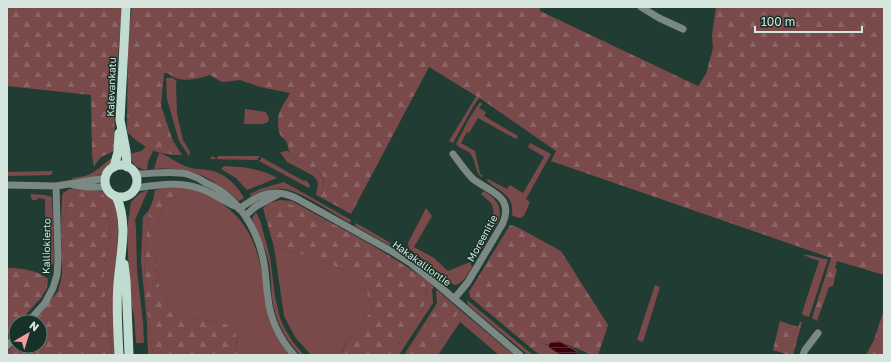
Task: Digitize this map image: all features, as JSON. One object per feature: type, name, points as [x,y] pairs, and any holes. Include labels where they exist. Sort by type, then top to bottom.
[{"type":"main road","name":"Kalevankatu","points":[[126,7],[120,120],[126,151],[127,167]]},
{"type":"main road","points":[[114,167],[127,167],[136,174],[136,188],[127,196],[116,196],[110,193],[106,183],[109,172],[114,167],[118,147],[120,120]]},
{"type":"main road","points":[[116,196],[121,210],[122,227],[122,249],[117,308],[118,355]]},
{"type":"main road","points":[[122,227],[127,196]]},
{"type":"main road","points":[[122,249],[126,281],[129,355]]},
{"type":"street","points":[[641,7],[659,18],[683,29]]},
{"type":"street","name":"Moreenitie","points":[[453,154],[473,178],[498,194],[506,208],[506,216],[503,223],[468,282],[454,299]]},
{"type":"street","points":[[136,174],[188,174],[198,178],[226,195],[245,216],[254,232],[262,253],[268,298],[273,320],[283,340],[294,355]]},
{"type":"street","points":[[7,185],[56,186],[106,183]]},
{"type":"street","points":[[136,188],[187,185],[202,189],[224,202],[238,208]]},
{"type":"street","name":"Kalliokierto","points":[[35,314],[45,303],[53,288],[57,275],[56,186]]},
{"type":"street","name":"Hakakalliontie","points":[[238,208],[267,193],[280,193],[296,198],[393,252],[422,272],[520,355]]},
{"type":"street","points":[[245,216],[255,207],[280,193]]},
{"type":"street","points":[[803,355],[818,333]]},
{"type":"green space","points":[[7,7],[122,7],[115,96],[114,151],[101,157],[94,166],[92,155],[91,95],[7,86]]},
{"type":"green space","points":[[132,7],[540,7],[540,11],[698,86],[706,74],[713,48],[712,35],[716,7],[884,7],[884,275],[837,261],[835,268],[837,269],[833,286],[829,287],[817,321],[812,318],[831,258],[551,161],[556,151],[481,99],[429,67],[351,214],[320,197],[324,180],[322,175],[301,164],[290,154],[286,142],[280,134],[278,118],[290,93],[260,87],[240,80],[222,82],[210,75],[184,80],[164,73],[161,106],[173,141],[182,155],[165,154],[152,150],[140,143],[127,132],[128,33]]},
{"type":"green space","points":[[166,78],[173,78],[177,81],[177,114],[183,140],[190,152],[189,156],[179,141],[167,99]]},
{"type":"green space","points":[[483,85],[487,87],[474,105],[453,143],[449,141]]},
{"type":"green space","points":[[480,102],[482,104],[479,108],[486,112],[484,116],[518,136],[516,139],[478,118],[469,133],[467,132],[461,143],[475,151],[480,174],[483,176],[481,177],[471,154],[456,144]]},
{"type":"green space","points":[[245,109],[266,112],[269,118],[268,122],[263,124],[244,124]]},
{"type":"green space","points":[[530,143],[551,154],[526,199],[530,202],[526,213],[520,218],[512,215],[512,208],[509,198],[502,191],[487,181],[488,179],[507,189],[510,185],[523,193],[544,157],[528,147]]},
{"type":"green space","points":[[146,147],[153,151],[148,162],[147,170],[136,165],[132,161],[130,154],[141,151]]},
{"type":"green space","points":[[288,151],[294,159],[315,170],[322,176],[324,181],[320,197],[316,195],[318,184],[317,180],[312,175],[287,162],[280,152]]},
{"type":"green space","points":[[159,153],[187,167],[214,171],[225,176],[238,188],[244,198],[239,201],[220,185],[190,171],[179,169],[154,169]]},
{"type":"green space","points":[[212,156],[217,159],[218,156],[260,156],[258,160],[210,159]]},
{"type":"green space","points":[[113,157],[108,169],[98,176],[72,179],[93,173]]},
{"type":"green space","points":[[261,157],[304,181],[306,180],[310,185],[309,188],[259,161]]},
{"type":"green space","points":[[224,166],[258,170],[277,178],[247,190],[236,178],[221,169]]},
{"type":"green space","points":[[53,171],[51,175],[7,176],[7,172]]},
{"type":"green space","points":[[284,182],[351,220],[350,223],[308,198],[291,191],[284,189],[271,189],[251,196],[250,194],[260,189]]},
{"type":"green space","points":[[187,187],[202,193],[227,207],[237,216],[245,227],[252,239],[257,253],[269,320],[289,355],[237,355],[236,334],[217,322],[190,318],[173,308],[159,286],[156,255],[156,224],[162,211],[171,200]]},
{"type":"green space","points":[[187,187],[171,200],[162,211],[156,224],[156,255],[159,286],[173,308],[190,318],[232,326],[236,334],[237,355],[153,355],[146,298],[144,260],[149,210],[155,190],[163,188]]},
{"type":"green space","points":[[69,189],[80,189],[71,198],[61,225],[62,197],[63,193]]},
{"type":"green space","points":[[80,189],[101,191],[105,198],[111,241],[104,262],[104,284],[112,355],[7,355],[8,351],[8,354],[48,354],[48,314],[39,314],[58,291],[62,276],[61,225],[71,198]]},
{"type":"green space","points":[[148,190],[135,220],[137,271],[144,343],[136,343],[134,316],[130,297],[127,229],[131,202],[140,193]]},
{"type":"green space","points":[[101,191],[111,197],[114,201],[117,214],[116,355],[112,355],[104,284],[104,262],[111,241],[108,214]]},
{"type":"green space","points":[[484,191],[497,202],[500,214],[499,219],[477,257],[474,256],[474,253],[492,222],[493,215],[491,203],[481,194]]},
{"type":"green space","points":[[30,194],[52,197],[54,259],[53,264],[50,266],[48,261],[45,199],[38,198],[37,200],[32,200]]},
{"type":"green space","points":[[280,200],[292,201],[326,220],[324,223],[312,216],[276,207],[269,210],[268,226],[263,208],[270,203]]},
{"type":"green space","points":[[284,202],[324,223],[326,220],[389,256],[426,280],[427,299],[414,325],[404,332],[392,355],[343,355],[342,352],[347,342],[374,307],[363,288],[355,279],[345,272],[322,261],[274,247],[268,226],[269,210]]},
{"type":"green space","points":[[426,208],[432,216],[414,247],[434,258],[448,271],[470,262],[472,267],[460,283],[454,285],[409,249],[408,243]]},
{"type":"green space","points":[[149,210],[144,260],[146,298],[153,355],[148,355],[147,323],[141,261],[143,217]]},
{"type":"green space","points":[[256,212],[260,220],[270,257],[275,296],[280,318],[293,342],[304,355],[300,355],[285,336],[278,321],[273,306],[271,276],[268,260],[252,218]]},
{"type":"green space","points":[[356,223],[391,244],[389,245],[355,226]]},
{"type":"green space","points":[[510,225],[517,227],[561,251],[608,325],[598,355],[592,355],[559,341],[548,345],[542,343],[532,349],[470,297],[469,292]]},
{"type":"green space","points":[[274,247],[310,257],[334,266],[355,279],[363,288],[374,307],[347,342],[342,351],[343,355],[311,355],[295,337],[284,316]]},
{"type":"green space","points":[[399,248],[426,265],[441,277],[439,280],[416,261],[398,250]]},
{"type":"green space","points":[[803,255],[828,259],[809,317],[803,315],[802,313],[819,261]]},
{"type":"green space","points":[[7,268],[23,269],[39,273],[48,279],[47,288],[41,298],[26,314],[8,314],[7,336]]},
{"type":"green space","points":[[426,280],[434,287],[432,290],[433,303],[399,355],[392,355],[404,332],[414,325],[427,299]]},
{"type":"green space","points":[[655,285],[660,287],[643,342],[637,340]]},
{"type":"green space","points":[[437,290],[444,296],[406,355],[404,355],[437,303]]},
{"type":"green space","points":[[444,296],[460,310],[431,355],[406,355]]},
{"type":"green space","points":[[467,300],[533,355],[528,355],[468,305]]},
{"type":"green space","points":[[884,309],[884,355],[866,355],[874,340]]},
{"type":"green space","points":[[460,310],[514,355],[499,355],[460,322],[438,355],[431,355]]},
{"type":"green space","points":[[780,321],[798,327],[800,322],[802,322],[793,355],[773,350]]},
{"type":"green space","points":[[542,343],[560,355],[540,355],[532,349]]},
{"type":"shaded area","points":[[559,341],[575,350],[579,355],[560,355],[548,347],[551,342]]}]
